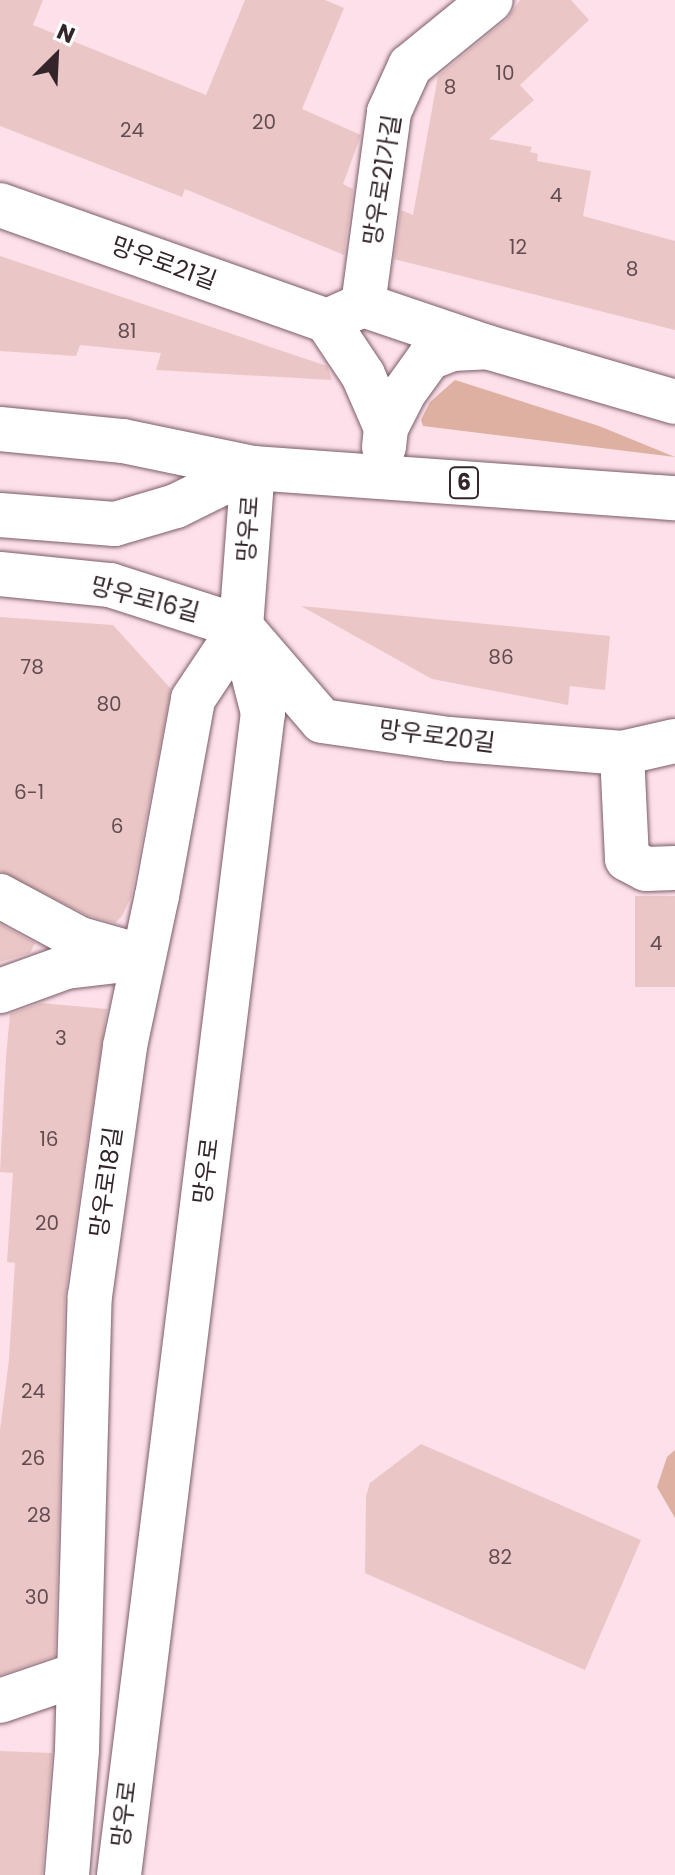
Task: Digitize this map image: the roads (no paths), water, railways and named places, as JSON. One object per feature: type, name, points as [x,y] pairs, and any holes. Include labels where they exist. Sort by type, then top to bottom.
[{"type":"street","name":"망우로21가길","points":[[345,313],[389,112],[410,66],[491,0]]},
{"type":"street","name":"망우로21길","points":[[0,205],[345,313],[487,347],[675,402]]},
{"type":"street","points":[[345,313],[363,375],[386,428]]},
{"type":"street","points":[[381,477],[386,428],[415,374],[429,358],[452,349],[487,347]]},
{"type":"street","name":"망우로","points":[[0,429],[123,441],[253,468],[675,498]]},
{"type":"street","name":"망우로","points":[[0,515],[115,524],[176,506],[253,468]]},
{"type":"street","name":"망우로","points":[[119,1875],[263,713],[241,627],[253,468]]},
{"type":"street","name":"망우로16길","points":[[0,574],[110,585],[241,627]]},
{"type":"street","name":"망우로20길","points":[[241,627],[322,721],[449,739],[622,753],[675,741]]},
{"type":"street","name":"망우로18길","points":[[67,1875],[79,1674],[90,1296],[125,1046],[193,699],[241,627]]},
{"type":"street","points":[[622,753],[627,859],[646,869],[675,868]]},
{"type":"street","points":[[0,896],[80,939],[144,957]]},
{"type":"street","points":[[0,991],[66,967],[144,957]]},
{"type":"street","points":[[0,1701],[79,1674]]}]
